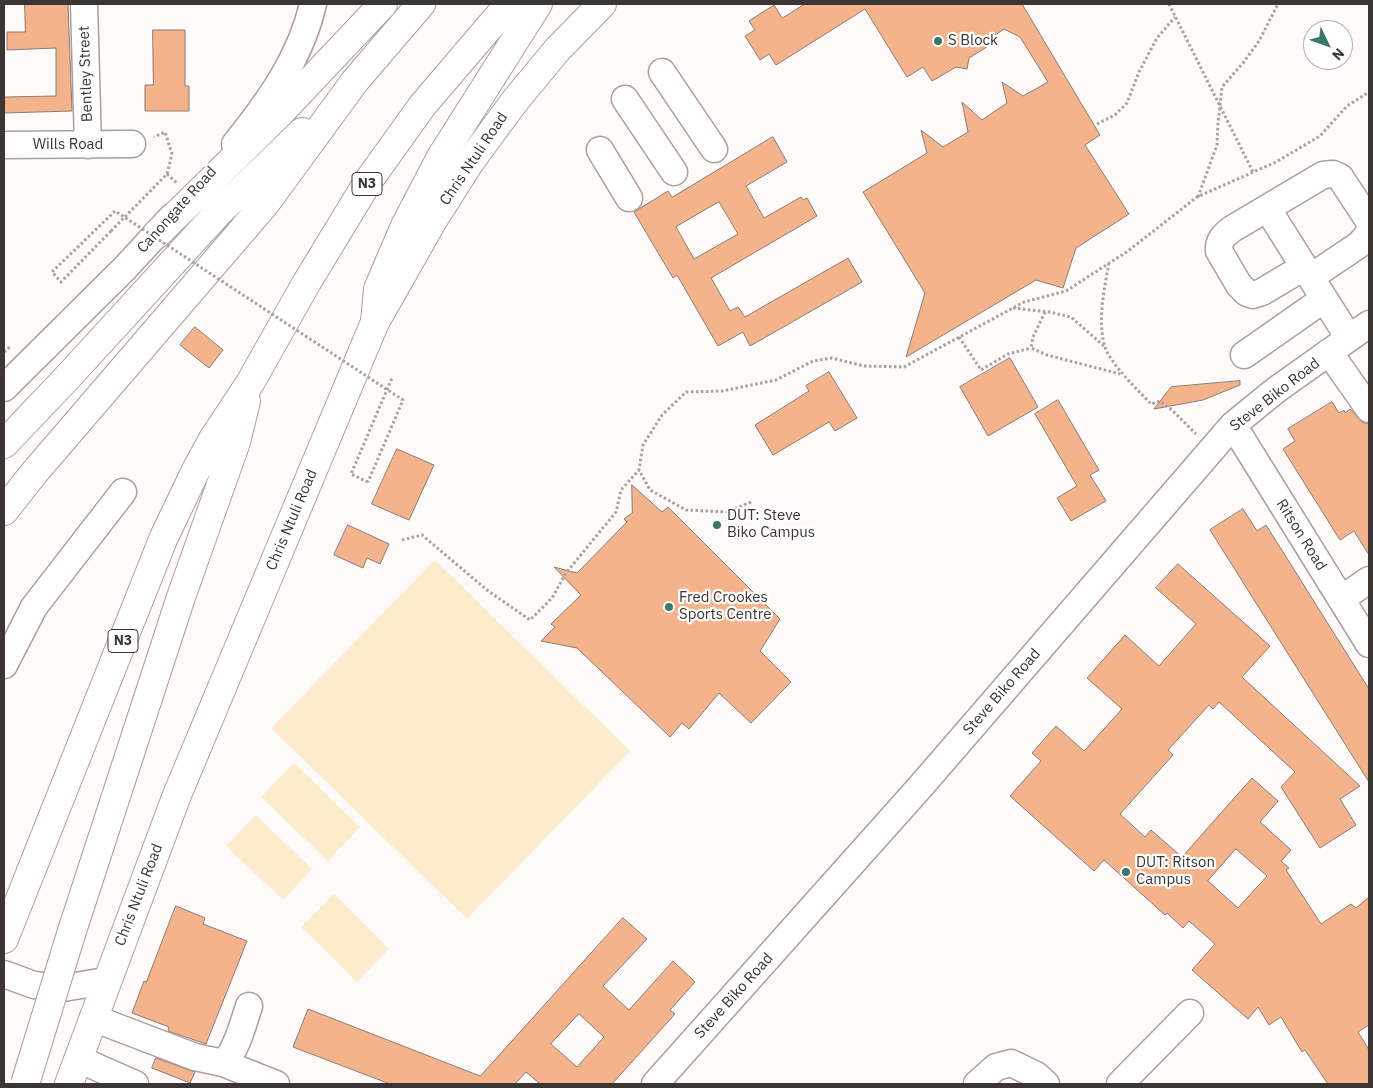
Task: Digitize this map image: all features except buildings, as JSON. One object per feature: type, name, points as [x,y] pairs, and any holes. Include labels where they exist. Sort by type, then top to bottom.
[{"type":"main road","points":[[157,234],[281,112],[382,4]]},
{"type":"main road","points":[[4,444],[66,379],[216,214],[354,81],[421,4]]},
{"type":"main road","name":"N3","points":[[4,939],[164,537],[201,461],[250,382],[307,282],[369,180],[422,106],[510,4]]},
{"type":"main road","points":[[375,322],[378,289],[405,226],[442,157],[538,4]]},
{"type":"main road","name":"Chris Ntuli Road","points":[[69,1084],[177,795],[375,322],[433,220],[470,162],[514,102],[558,50],[602,4]]},
{"type":"main road","points":[[4,511],[34,473],[265,204],[354,81]]},
{"type":"main road","points":[[25,1084],[72,931],[181,597],[244,418],[250,382]]},
{"type":"street","name":"Bentley Street","points":[[84,4],[88,145]]},
{"type":"street","name":"Canongate Road","points":[[4,388],[125,268],[229,152],[267,103],[293,60],[309,20],[313,4]]},
{"type":"street","points":[[662,72],[714,149]]},
{"type":"street","points":[[625,99],[674,172]]},
{"type":"street","name":"Wills Road","points":[[4,145],[132,144]]},
{"type":"street","points":[[600,150],[629,198]]},
{"type":"street","points":[[1313,281],[1256,294],[1247,293],[1239,285],[1219,251],[1220,240],[1232,228],[1323,175],[1333,174],[1340,177],[1369,220]]},
{"type":"street","points":[[1266,208],[1349,338],[1365,394]]},
{"type":"street","points":[[1244,355],[1313,281],[1360,244],[1369,233]]},
{"type":"street","name":"Steve Biko Road","points":[[655,1084],[921,786],[1233,425],[1276,390],[1349,338]]},
{"type":"street","name":"Ritson Road","points":[[1233,425],[1369,644]]},
{"type":"street","points":[[4,665],[34,606],[123,492]]},
{"type":"street","points":[[1342,599],[1369,580]]},
{"type":"street","points":[[4,974],[34,985],[63,988],[106,981]]},
{"type":"street","points":[[223,1063],[227,1060],[233,1049],[250,1006]]},
{"type":"street","points":[[1120,1084],[1190,1013]]},
{"type":"street","points":[[93,1018],[195,1057],[223,1063],[276,1084]]},
{"type":"street","points":[[78,1059],[135,1084]]},
{"type":"street","points":[[977,1084],[996,1067],[1011,1062],[1036,1075],[1046,1084]]},
{"type":"path","points":[[1168,4],[1253,172]]},
{"type":"path","points":[[1197,197],[1217,145],[1219,103],[1222,87],[1260,40],[1278,4]]},
{"type":"path","points":[[1098,124],[1115,115],[1126,103],[1139,72],[1157,38],[1175,17]]},
{"type":"path","points":[[402,540],[422,535],[487,590],[530,620],[552,598],[566,573],[616,512],[621,490],[639,470],[643,444],[662,415],[686,392],[722,391],[776,380],[813,361],[832,358],[864,366],[904,367],[1024,302],[1066,291],[1128,251],[1197,197],[1276,162],[1320,136],[1347,106],[1369,92]]},
{"type":"path","points":[[132,144],[165,132],[172,154],[167,174],[150,192],[130,212],[124,218],[111,231],[61,282],[52,272],[115,212],[120,215],[124,218],[346,363],[403,400],[368,482],[351,474],[392,378]]},
{"type":"path","points":[[1105,347],[1101,312],[1109,263]]},
{"type":"path","points":[[1012,308],[1071,317],[1105,347],[1121,374],[1151,404],[1160,401],[1172,410],[1211,450]]},
{"type":"path","points":[[1031,348],[1033,337],[1045,312]]},
{"type":"path","points":[[959,337],[981,370],[1008,354],[1031,348],[1047,355],[1121,374]]},
{"type":"path","points":[[639,470],[650,490],[686,510],[727,512],[751,502]]},
{"type":"shaded area","points":[[435,560],[630,751],[467,919],[271,728]]},
{"type":"shaded area","points":[[294,763],[360,827],[328,861],[261,797]]},
{"type":"shaded area","points":[[256,815],[312,869],[283,900],[226,846]]},
{"type":"shaded area","points":[[334,894],[389,949],[357,982],[301,927]]},
{"type":"place","name":"S Block","points":[[938,41]]},
{"type":"place","name":"DUT: Steve Biko Campus","points":[[717,525]]},
{"type":"place","name":"Fred Crookes Sports Centre","points":[[669,607]]},
{"type":"place","name":"DUT: Ritson Campus","points":[[1126,872]]}]
